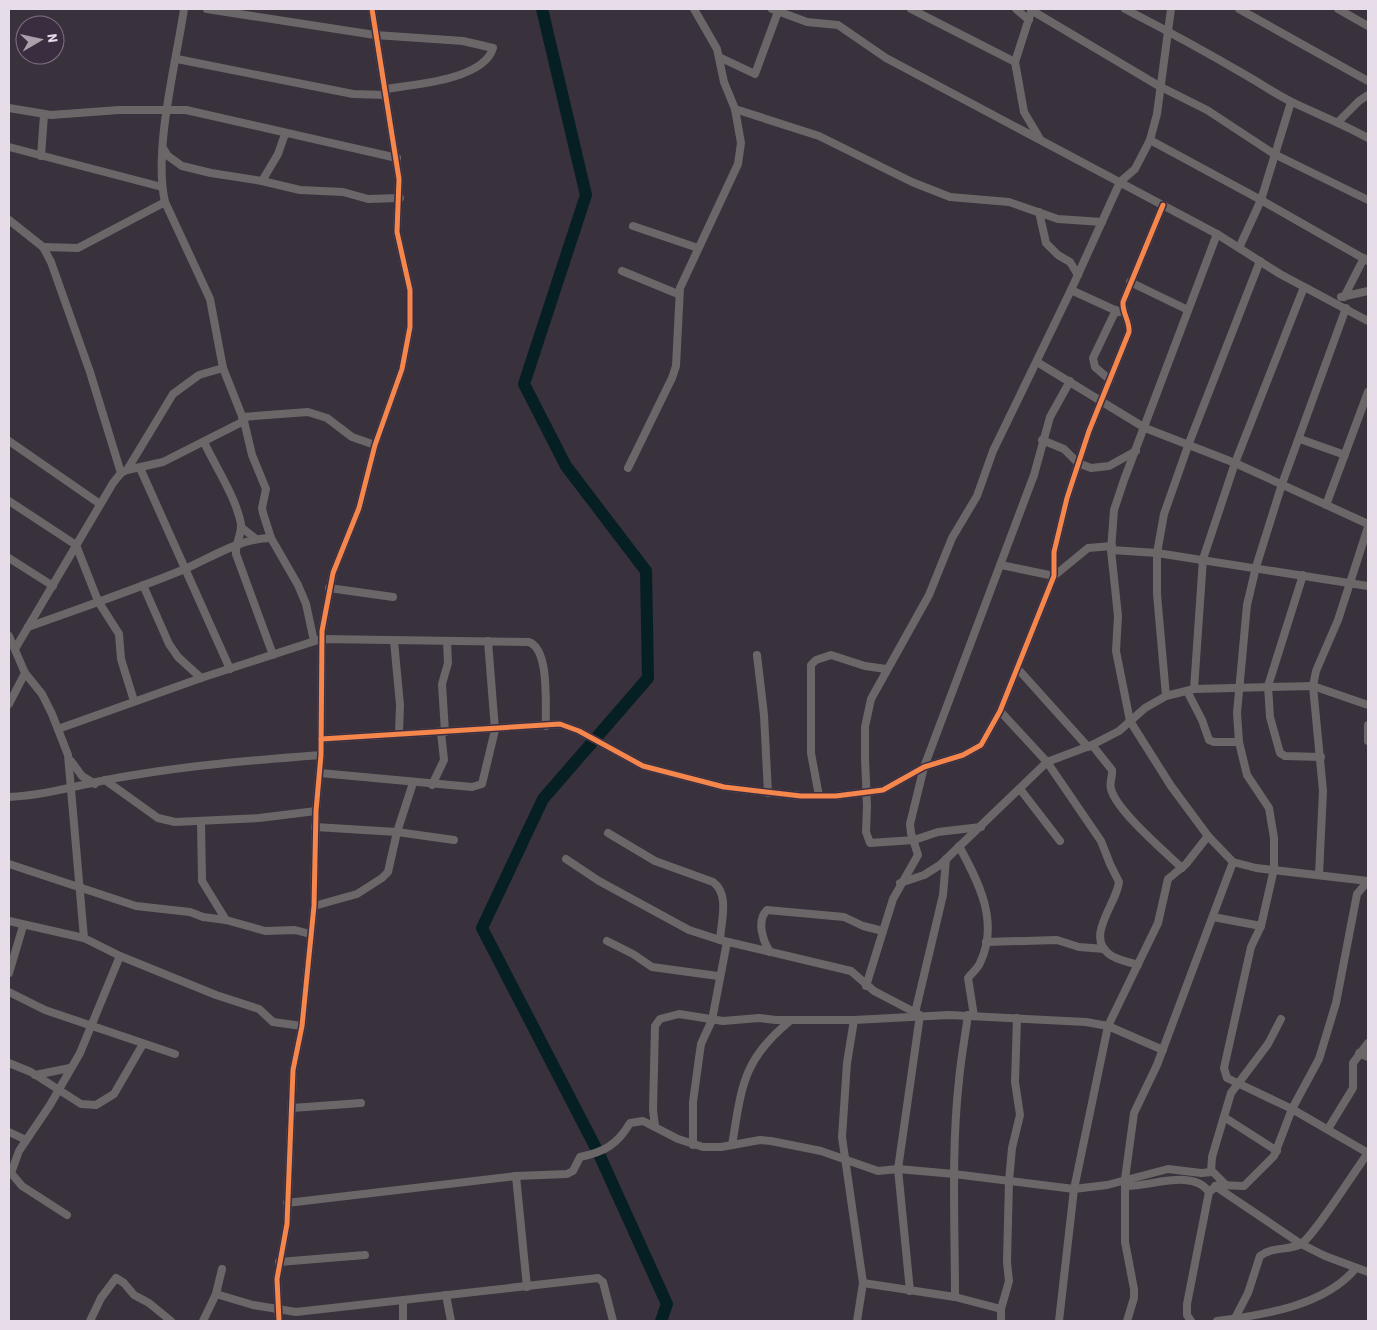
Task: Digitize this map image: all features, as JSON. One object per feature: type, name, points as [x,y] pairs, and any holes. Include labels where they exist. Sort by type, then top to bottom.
[{"type":"street","points":[[184,9],[163,148],[162,186],[165,202],[210,299],[223,368],[243,419],[252,455],[266,489],[262,508],[271,538],[303,598],[318,640]]},
{"type":"street","points":[[176,60],[354,94],[385,92],[464,74],[479,65],[493,48],[463,41],[375,35],[207,9]]},
{"type":"street","points":[[279,1321],[276,1295],[279,1262],[287,1224],[293,1065],[302,1026],[314,906],[316,811],[321,755],[318,640],[333,573],[359,508],[375,445],[402,369],[410,327],[410,290],[397,232],[400,198],[397,158],[372,9]]},
{"type":"street","points":[[628,468],[676,366],[678,294],[738,164],[741,143],[735,109],[724,82],[719,56],[694,9]]},
{"type":"street","points":[[911,9],[1015,62]]},
{"type":"street","points":[[1016,9],[1029,20]]},
{"type":"street","points":[[1125,9],[1155,23],[1167,33],[1220,60],[1291,102],[1339,121],[1368,138]]},
{"type":"street","points":[[981,827],[938,832],[914,840],[870,843],[866,832],[865,750],[867,712],[886,670],[929,595],[952,538],[977,496],[993,451],[1072,290],[1120,182],[1135,169],[1150,140],[1157,114],[1159,86],[1172,9]]},
{"type":"street","points":[[1238,9],[1368,81]]},
{"type":"street","points":[[1338,9],[1368,26]]},
{"type":"street","points":[[719,56],[755,74],[777,10],[806,22],[838,24],[886,58],[1217,234],[1304,287],[1346,308],[1368,322]]},
{"type":"street","points":[[1040,140],[1024,112],[1015,62],[1032,10],[1159,86],[1207,110],[1274,154],[1368,200]]},
{"type":"street","points":[[1339,121],[1359,101],[1368,95]]},
{"type":"street","points":[[1239,248],[1261,200],[1291,102]]},
{"type":"street","points":[[9,108],[44,114],[168,109],[186,110],[397,158]]},
{"type":"street","points":[[735,109],[819,136],[912,182],[950,197],[1009,202],[1058,219],[1102,222]]},
{"type":"street","points":[[41,156],[44,114]]},
{"type":"street","points":[[262,180],[278,154],[285,134]]},
{"type":"street","points":[[1150,140],[1366,260],[1344,297]]},
{"type":"street","points":[[9,147],[162,186]]},
{"type":"street","points":[[163,148],[168,156],[182,166],[211,173],[262,180],[300,190],[344,192],[368,199],[400,198]]},
{"type":"street","points":[[43,247],[78,248],[165,202]]},
{"type":"street","points":[[321,739],[569,726],[643,766],[724,788],[820,796],[867,792],[894,785],[924,767],[963,755],[981,744],[1000,711],[1054,576],[1054,552],[1078,463],[1129,332],[1122,302],[1162,205]]},
{"type":"street","points":[[1039,212],[1046,243],[1058,255],[1070,262],[1078,275]]},
{"type":"street","points":[[9,220],[43,247],[51,262],[124,471]]},
{"type":"street","points":[[633,226],[698,248]]},
{"type":"street","points":[[1191,1321],[1186,1304],[1209,1192],[1215,1186],[1244,1186],[1271,1161],[1277,1151],[1292,1109],[1319,1059],[1336,1003],[1357,894],[1368,881],[1245,866],[1233,862],[1208,836],[1171,786],[1130,721],[1116,651],[1117,605],[1112,526],[1118,496],[1217,234]]},
{"type":"street","points":[[1070,262],[1085,260]]},
{"type":"street","points":[[1166,696],[1157,603],[1157,552],[1164,514],[1189,443],[1260,261]]},
{"type":"street","points":[[622,271],[678,294]]},
{"type":"street","points":[[1130,282],[1188,310]]},
{"type":"street","points":[[1239,742],[1214,742],[1209,740],[1191,690],[1203,560],[1235,463],[1304,287]]},
{"type":"street","points":[[1072,290],[1125,315]]},
{"type":"street","points":[[1331,301],[1368,291]]},
{"type":"street","points":[[1235,1318],[1248,1293],[1260,1256],[1264,1253],[1301,1244],[1313,1231],[1368,1153],[1292,1109],[1238,1083],[1225,1074],[1225,1057],[1251,947],[1261,926],[1274,869],[1274,838],[1269,808],[1247,775],[1239,742],[1237,713],[1247,605],[1256,567],[1282,484],[1300,439],[1346,308]]},
{"type":"street","points":[[1110,380],[1095,367],[1093,358],[1116,310]]},
{"type":"street","points":[[1037,362],[1145,428],[1189,443],[1235,463],[1368,525],[1331,639],[1316,671],[1313,686],[1321,757],[1323,823],[1319,875]]},
{"type":"street","points":[[14,649],[100,504],[124,471],[173,394],[199,375],[223,368]]},
{"type":"street","points":[[866,986],[893,898],[918,855],[910,824],[924,767],[1034,475],[1042,440],[1050,417],[1070,381]]},
{"type":"street","points":[[1326,505],[1368,392]]},
{"type":"street","points":[[124,471],[162,462],[204,442],[243,419],[308,412],[318,414],[352,436],[375,445]]},
{"type":"street","points":[[1300,439],[1345,455]]},
{"type":"street","points":[[1042,440],[1064,449],[1078,463],[1091,468],[1102,468],[1136,452]]},
{"type":"street","points":[[9,441],[100,504]]},
{"type":"street","points":[[204,442],[234,504],[241,526],[256,539]]},
{"type":"street","points":[[140,468],[230,669]]},
{"type":"street","points":[[9,502],[76,545],[98,601],[119,634],[121,659],[134,701]]},
{"type":"street","points":[[241,526],[235,546],[238,562],[273,655]]},
{"type":"street","points":[[28,627],[185,569],[235,546],[256,539],[271,538]]},
{"type":"street","points":[[1054,576],[1088,548],[1112,548],[1157,552],[1368,586]]},
{"type":"street","points":[[9,558],[53,586]]},
{"type":"street","points":[[1001,564],[1054,576]]},
{"type":"street","points":[[1303,575],[1268,686],[1270,717],[1280,753],[1285,756],[1321,757]]},
{"type":"street","points":[[143,585],[169,644],[178,658],[201,678]]},
{"type":"street","points":[[329,588],[393,598]]},
{"type":"street","points":[[9,636],[25,673],[42,694],[68,755],[82,776],[95,784]]},
{"type":"street","points":[[58,729],[201,678],[318,640],[529,642],[536,647],[543,659],[546,726]]},
{"type":"street","points":[[320,773],[472,788],[482,784],[495,730],[488,641]]},
{"type":"street","points":[[394,642],[400,700],[399,734]]},
{"type":"street","points":[[432,785],[444,760],[442,684],[448,663],[448,642]]},
{"type":"street","points":[[757,655],[764,715],[768,793]]},
{"type":"street","points":[[820,796],[811,753],[811,665],[816,660],[831,655],[865,666],[886,670]]},
{"type":"street","points":[[1017,668],[1112,770],[1110,782],[1114,796],[1137,824],[1182,868]]},
{"type":"street","points":[[9,704],[25,673]]},
{"type":"street","points":[[900,883],[924,875],[946,860],[1047,762],[1090,746],[1119,731],[1145,708],[1166,696],[1191,690],[1313,686],[1368,705]]},
{"type":"street","points":[[1000,711],[1047,762],[1101,841],[1110,864],[1118,876],[1119,888],[1100,933],[1104,949]]},
{"type":"street","points":[[1368,725],[1368,741]]},
{"type":"street","points":[[68,755],[84,938]]},
{"type":"street","points":[[9,797],[71,789],[105,780],[216,764],[321,755]]},
{"type":"street","points":[[105,780],[158,818],[175,822],[316,811]]},
{"type":"street","points":[[314,906],[348,898],[382,878],[391,868],[397,832],[413,783]]},
{"type":"street","points":[[1020,789],[1060,841]]},
{"type":"street","points":[[201,821],[202,880],[226,920]]},
{"type":"street","points":[[316,827],[397,832],[454,840]]},
{"type":"street","points":[[608,833],[655,861],[714,882],[720,886],[723,894],[723,941],[712,1020],[701,1044],[695,1083],[693,1145]]},
{"type":"street","points":[[1060,1321],[1074,1189],[1108,1026],[1158,923],[1168,879],[1182,868],[1208,836]]},
{"type":"street","points":[[955,1297],[954,1174],[959,1080],[971,1015],[968,978],[980,962],[986,942],[988,924],[984,896],[959,846]]},
{"type":"street","points":[[566,859],[648,909],[689,930],[723,941],[851,972],[866,986],[917,1014]]},
{"type":"street","points":[[910,1291],[898,1169],[917,1014],[943,895],[946,860]]},
{"type":"street","points":[[1127,1321],[1134,1298],[1134,1289],[1125,1242],[1125,1183],[1134,1113],[1163,1050],[1233,862]]},
{"type":"street","points":[[9,864],[136,906],[177,909],[265,931],[295,930],[310,934]]},
{"type":"street","points":[[770,952],[764,943],[762,927],[764,914],[768,910],[844,917],[863,926],[883,931]]},
{"type":"street","points":[[1213,917],[1261,926]]},
{"type":"street","points":[[9,921],[23,926],[84,938],[120,956],[216,995],[260,1009],[273,1022],[302,1026]]},
{"type":"street","points":[[9,973],[23,926]]},
{"type":"street","points":[[986,942],[1057,940],[1079,947],[1104,949],[1115,958],[1138,965]]},
{"type":"street","points":[[608,941],[634,954],[652,967],[718,976]]},
{"type":"street","points":[[68,1215],[15,1180],[11,1173],[11,1163],[70,1068],[92,1025],[120,956]]},
{"type":"street","points":[[9,992],[45,1010],[175,1054]]},
{"type":"street","points":[[655,1126],[653,1110],[655,1026],[657,1021],[665,1016],[679,1014],[712,1020],[759,1018],[854,1020],[917,1014],[971,1015],[1086,1022],[1108,1026],[1163,1050]]},
{"type":"street","points":[[1001,1321],[1001,1309],[1009,1281],[1006,1262],[1012,1148],[1020,1115],[1015,1082],[1017,1018]]},
{"type":"street","points":[[1211,1172],[1212,1156],[1231,1093],[1268,1044],[1280,1019]]},
{"type":"street","points":[[732,1145],[743,1082],[752,1062],[766,1041],[791,1020]]},
{"type":"street","points":[[854,1020],[842,1114],[844,1160],[864,1283],[857,1321]]},
{"type":"street","points":[[1328,1130],[1352,1088],[1352,1066],[1359,1052],[1368,1043]]},
{"type":"street","points":[[9,1062],[35,1075],[81,1104],[102,1103],[114,1094],[143,1044]]},
{"type":"street","points":[[1359,1052],[1368,1057]]},
{"type":"street","points":[[35,1075],[70,1068]]},
{"type":"street","points":[[292,1108],[361,1103]]},
{"type":"street","points":[[642,1121],[653,1110]]},
{"type":"street","points":[[1224,1117],[1277,1151]]},
{"type":"street","points":[[287,1203],[516,1176],[571,1173],[580,1157],[611,1148],[630,1123],[642,1121],[693,1145],[709,1148],[760,1140],[772,1141],[816,1150],[878,1171],[898,1169],[954,1174],[1074,1189],[1125,1183],[1174,1169],[1200,1173],[1211,1172],[1217,1174],[1226,1185]]},
{"type":"street","points":[[9,1132],[26,1140]]},
{"type":"street","points":[[516,1176],[527,1287]]},
{"type":"street","points":[[1125,1183],[1145,1186],[1184,1178],[1203,1185],[1209,1192]]},
{"type":"street","points":[[1215,1186],[1301,1244],[1368,1272]]},
{"type":"street","points":[[279,1262],[365,1256]]},
{"type":"street","points":[[204,1321],[216,1294],[222,1268]]},
{"type":"street","points":[[1217,1321],[1287,1307],[1321,1296],[1341,1284],[1356,1268]]},
{"type":"street","points":[[90,1321],[101,1298],[116,1278],[124,1283],[134,1295],[149,1303],[171,1321]]},
{"type":"street","points":[[216,1294],[252,1305],[296,1312],[600,1279],[613,1321]]},
{"type":"street","points":[[864,1283],[955,1297],[1001,1309]]},
{"type":"street","points":[[446,1295],[451,1321]]},
{"type":"street","points":[[403,1300],[403,1321]]},
{"type":"waterway","points":[[542,9],[586,195],[524,384],[566,466],[646,571],[648,678],[543,799],[482,928],[599,1154],[667,1304],[661,1321]]},
{"type":"cycle path","points":[[279,1321],[277,1279],[287,1224],[293,1070],[302,1026],[314,906],[316,811],[321,755],[322,631],[333,573],[359,508],[375,445],[402,369],[410,327],[410,290],[397,232],[399,179],[372,9]]},
{"type":"cycle path","points":[[321,739],[560,724],[579,731],[643,766],[724,787],[801,796],[836,796],[883,790],[924,767],[963,755],[981,745],[1000,711],[1054,576],[1054,552],[1067,498],[1089,431],[1129,332],[1123,302],[1163,205]]}]
